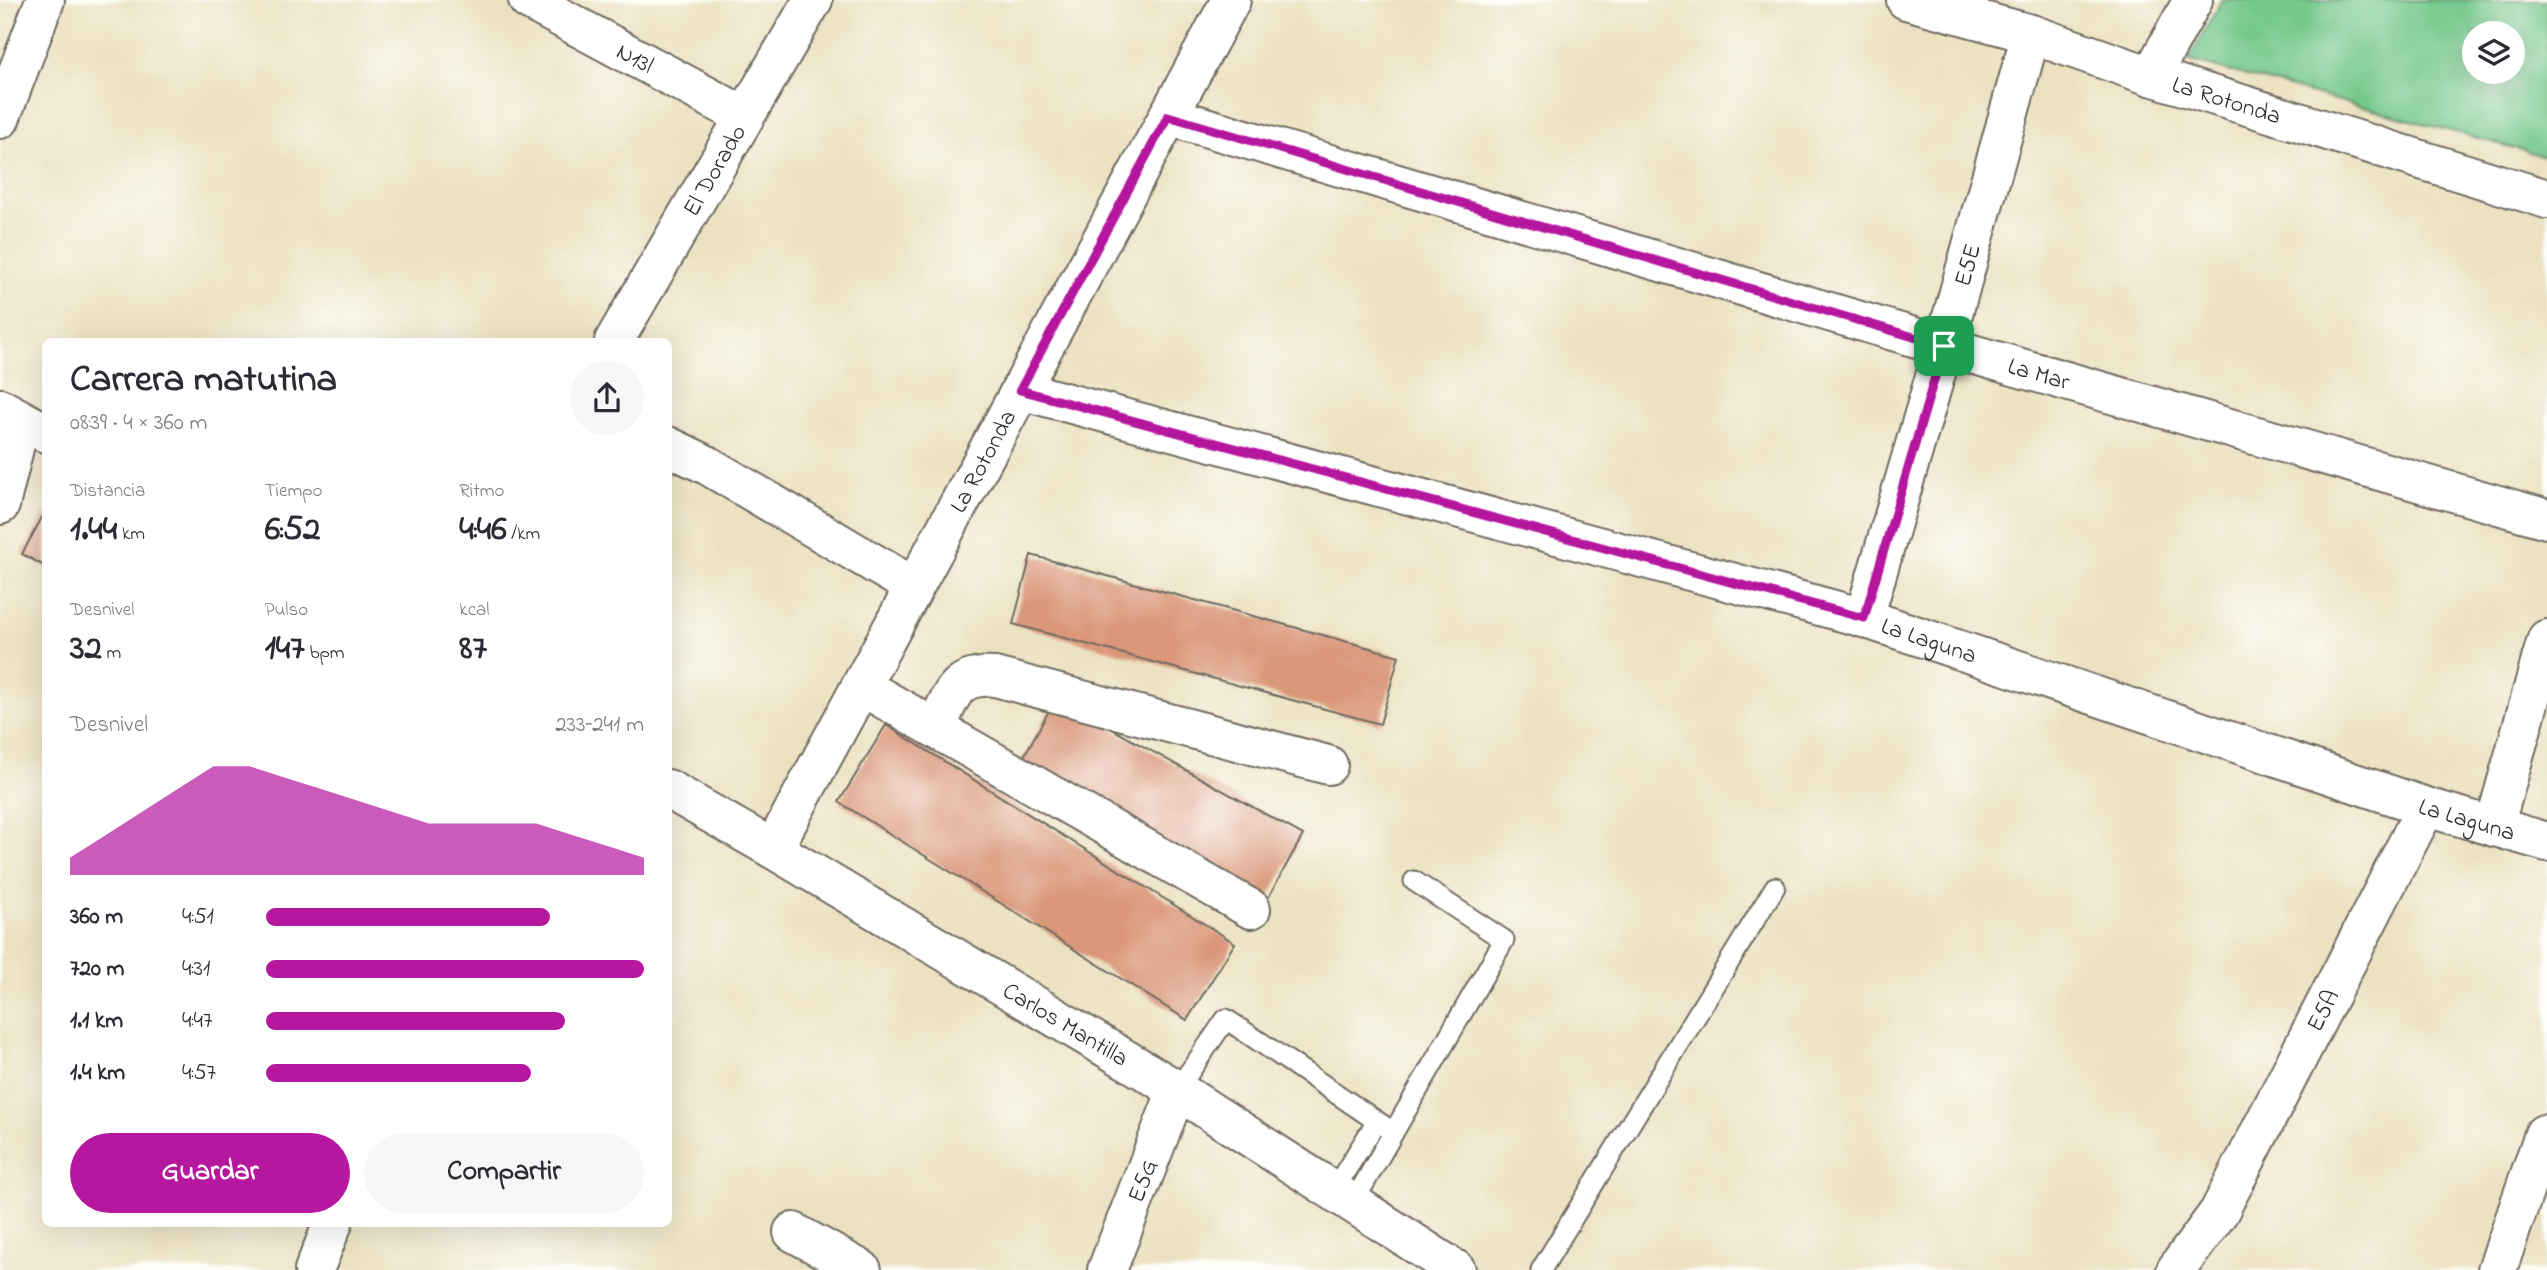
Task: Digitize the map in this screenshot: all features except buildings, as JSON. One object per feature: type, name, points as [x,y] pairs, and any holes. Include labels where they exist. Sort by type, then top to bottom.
[{"type":"street","points":[[0,119],[46,0]]},
{"type":"street","name":"N13l","points":[[528,0],[744,116]]},
{"type":"street","name":"El Dorado","points":[[616,338],[813,0]]},
{"type":"street","name":"La Rotonda","points":[[774,849],[1231,0]]},
{"type":"street","name":"La Rotonda","points":[[1906,0],[2031,34],[2151,76],[2547,199]]},
{"type":"street","points":[[2151,76],[2193,0]]},
{"type":"street","name":"E5E","points":[[1864,618],[1944,346],[2031,34]]},
{"type":"street","name":"La Mar","points":[[1168,116],[1944,346],[2547,519]]},
{"type":"street","name":"La Laguna","points":[[1020,390],[1864,618],[2426,807],[2547,842]]},
{"type":"street","points":[[0,505],[22,421]]},
{"type":"street","points":[[672,448],[707,465],[914,587]]},
{"type":"street","points":[[2494,827],[2547,639]]},
{"type":"street","points":[[936,728],[957,686],[974,675],[995,677],[1328,765]]},
{"type":"street","points":[[860,686],[1251,909]]},
{"type":"street","name":"Carlos Mantilla","points":[[672,791],[774,849],[1177,1090],[1456,1270]]},
{"type":"street","name":"E5A","points":[[2176,1270],[2219,1212],[2426,807]]},
{"type":"street","name":"E5G","points":[[1107,1270],[1177,1090]]},
{"type":"street","points":[[2497,1270],[2546,1135]]},
{"type":"street","name":"E5A","points":[[2201,1270],[2219,1212]]},
{"type":"street","points":[[314,1270],[331,1227]]},
{"type":"street","points":[[793,1232],[862,1270]]},
{"type":"lane","points":[[1343,1197],[1504,940],[1414,881]]},
{"type":"lane","points":[[1541,1270],[1775,887]]},
{"type":"lane","points":[[1177,1090],[1226,1019],[1385,1127]]},
{"type":"green space","points":[[2222,0],[2547,0],[2547,157],[2188,60]]},
{"type":"route","points":[[1168,116],[1944,346],[1864,618],[1020,390],[1168,116]]}]
